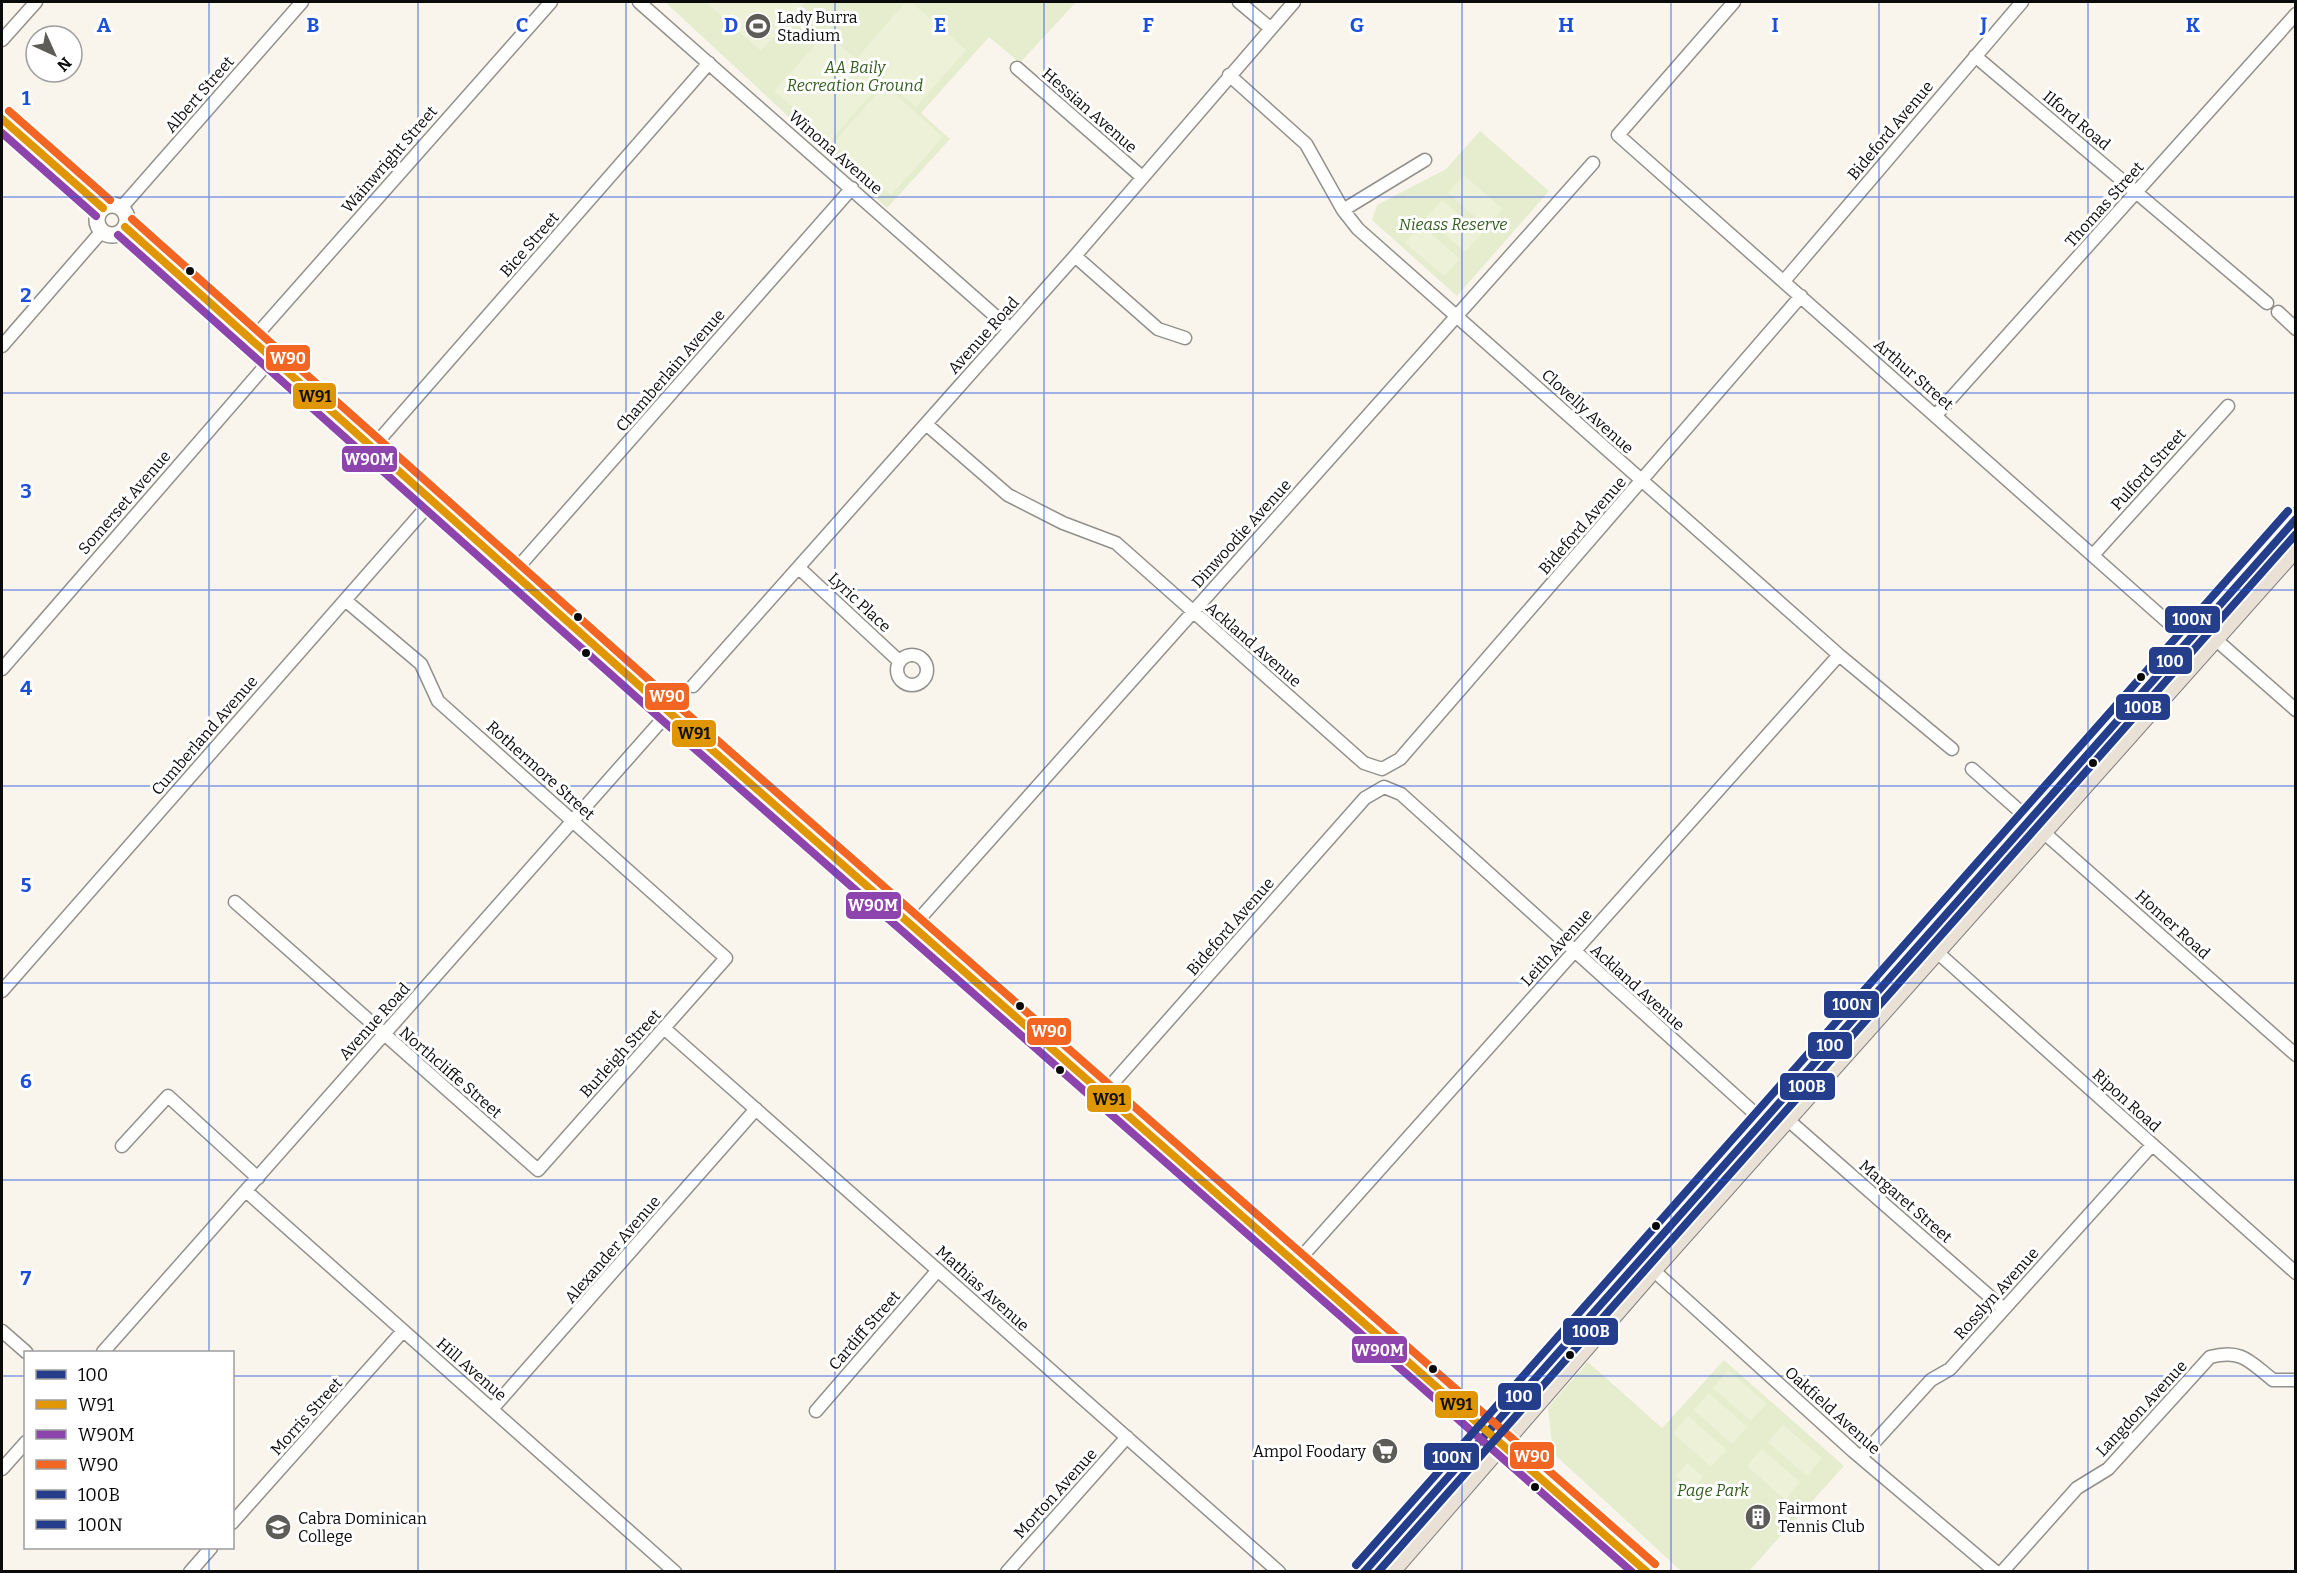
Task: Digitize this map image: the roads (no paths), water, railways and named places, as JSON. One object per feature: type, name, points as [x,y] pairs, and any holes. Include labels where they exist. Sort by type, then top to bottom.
[{"type":"highway","points":[[1364,1572],[1488,1429],[1646,1263],[1767,1141],[1937,951],[2036,824],[2188,640],[2295,518]]},
{"type":"highway","points":[[1389,1572],[1503,1442],[1761,1119],[1922,938],[2036,824],[2214,638],[2295,546]]},
{"type":"highway","points":[[2188,640],[2214,638]]},
{"type":"highway","points":[[1922,938],[1937,951]]},
{"type":"highway","points":[[1784,1094],[1787,1119]]},
{"type":"highway","points":[[1761,1119],[1787,1119]]},
{"type":"highway","points":[[1761,1119],[1767,1141]]},
{"type":"street","points":[[2,40],[36,2]]},
{"type":"street","name":"Albert Street","points":[[121,208],[302,2]]},
{"type":"street","name":"Wainwright Street","points":[[253,339],[551,2]]},
{"type":"street","name":"Winona Avenue","points":[[639,2],[1010,329]]},
{"type":"street","points":[[1239,2],[1270,28]]},
{"type":"street","name":"Avenue Road","points":[[693,686],[1075,256],[1294,2]]},
{"type":"street","name":"Arthur Street","points":[[1734,2],[1618,135],[2188,640]]},
{"type":"street","name":"Bideford Avenue","points":[[1784,281],[2022,2]]},
{"type":"street","name":"Thomas Street","points":[[1936,415],[2295,14]]},
{"type":"street","name":"Ilford Road","points":[[1975,56],[2267,303]]},
{"type":"street","name":"Bice Street","points":[[373,447],[709,63]]},
{"type":"street","name":"Hessian Avenue","points":[[1017,68],[1142,177]]},
{"type":"street","name":"Clovelly Avenue","points":[[1229,75],[1306,144],[1343,210],[1358,229],[1839,655],[1952,750]]},
{"type":"street","points":[[2,119],[103,208]]},
{"type":"street","points":[[1343,210],[1425,160]]},
{"type":"street","name":"Dinwoodie Avenue","points":[[913,926],[1593,163]]},
{"type":"street","name":"Chamberlain Avenue","points":[[513,573],[852,188]]},
{"type":"street","points":[[113,205],[121,208],[127,216],[125,227],[114,235],[102,231],[97,221],[103,208],[113,205]]},
{"type":"street","points":[[125,227],[669,712],[1503,1442],[1648,1572]]},
{"type":"street","points":[[2,346],[102,231]]},
{"type":"street","points":[[1075,256],[1158,329],[1185,338]]},
{"type":"street","name":"Bideford Avenue","points":[[1382,769],[1400,759],[1801,296]]},
{"type":"street","points":[[2278,312],[2295,329]]},
{"type":"street","name":"Somerset Avenue","points":[[2,669],[273,357]]},
{"type":"street","name":"Pulford Street","points":[[2093,555],[2228,406]]},
{"type":"street","name":"Ackland Avenue","points":[[926,424],[1008,495],[1063,522],[1116,543],[1364,763],[1382,769]]},
{"type":"street","name":"Cumberland Avenue","points":[[2,991],[432,501]]},
{"type":"street","name":"Lyric Place","points":[[799,568],[900,661]]},
{"type":"street","name":"Rothermore Street","points":[[345,600],[422,664],[438,701],[726,957]]},
{"type":"street","points":[[2214,638],[2295,710]]},
{"type":"street","name":"Leith Avenue","points":[[1297,1262],[1839,655]]},
{"type":"street","name":"Avenue Road","points":[[106,1351],[669,712]]},
{"type":"street","points":[[1972,769],[2036,824]]},
{"type":"street","name":"Bideford Avenue","points":[[1104,1093],[1365,798],[1384,787]]},
{"type":"street","name":"Ackland Avenue","points":[[1384,787],[1401,794],[1761,1119]]},
{"type":"street","name":"Homer Road","points":[[2036,824],[2295,1054]]},
{"type":"street","name":"Northcliffe Street","points":[[235,902],[538,1170]]},
{"type":"street","name":"Ripon Road","points":[[1937,951],[2295,1273]]},
{"type":"street","name":"Burleigh Street","points":[[538,1170],[665,1029],[726,957]]},
{"type":"street","name":"Mathias Avenue","points":[[665,1029],[1279,1572]]},
{"type":"street","points":[[122,1146],[168,1095],[258,1178]]},
{"type":"street","name":"Alexander Avenue","points":[[492,1409],[756,1109]]},
{"type":"street","name":"Margaret Street","points":[[1787,1119],[2004,1309]]},
{"type":"street","name":"Rosslyn Avenue","points":[[1861,1457],[1931,1380],[1950,1368],[2152,1145]]},
{"type":"street","name":"Hill Avenue","points":[[246,1191],[675,1572]]},
{"type":"street","name":"Oakfield Avenue","points":[[1646,1263],[1861,1457],[1996,1572]]},
{"type":"street","name":"Cardiff Street","points":[[816,1412],[938,1270]]},
{"type":"street","points":[[2,1331],[25,1351]]},
{"type":"street","name":"Morris Street","points":[[234,1521],[403,1331]]},
{"type":"street","name":"Langdon Avenue","points":[[2002,1572],[2077,1488],[2108,1469],[2210,1357],[2227,1353],[2244,1356],[2273,1380],[2295,1380]]},
{"type":"street","name":"Morton Avenue","points":[[1007,1572],[1127,1437]]},
{"type":"street","points":[[2,1469],[24,1444]]},
{"type":"street","points":[[190,1572],[210,1549]]},
{"type":"place","name":"Lady Burra Stadium","points":[[758,26]]},
{"type":"place","name":"Ampol Foodary","points":[[1385,1451]]},
{"type":"place","name":"Fairmont Tennis Club","points":[[1758,1517]]},
{"type":"place","name":"Cabra Dominican College","points":[[278,1527]]},
{"type":"park label","name":"AA Baily Recreation Ground","points":[[855,76]]},
{"type":"park label","name":"Nieass Reserve","points":[[1453,224]]},
{"type":"park label","name":"Page Park","points":[[1713,1490]]}]
